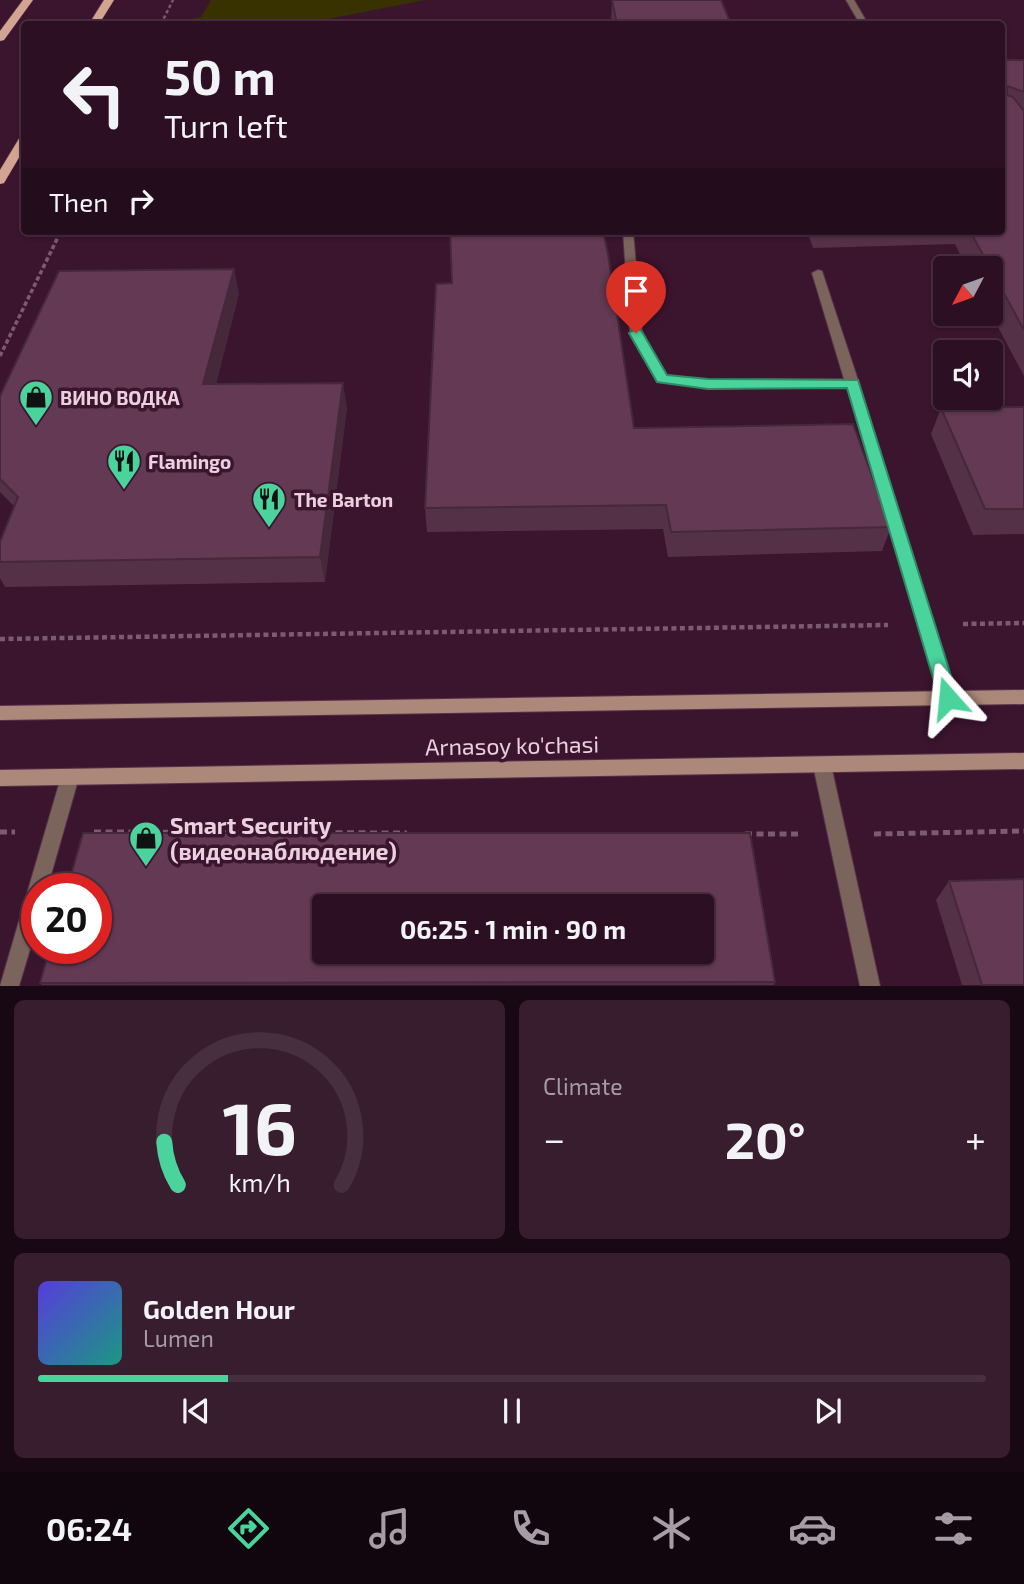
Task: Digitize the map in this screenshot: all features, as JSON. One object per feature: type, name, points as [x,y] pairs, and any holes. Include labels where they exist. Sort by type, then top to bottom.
[{"type":"main road","points":[[0,38],[28,0]]},
{"type":"main road","points":[[97,21],[109,0]]},
{"type":"main road","points":[[15,18],[21,23]]},
{"type":"main road","points":[[0,180],[21,145]]},
{"type":"main road","name":"Arnasoy ko'chasi","points":[[0,713],[1024,697]]},
{"type":"main road","name":"Arnasoy ko'chasi","points":[[0,778],[1024,761]]},
{"type":"lane","points":[[850,0],[862,21]]},
{"type":"lane","points":[[628,235],[636,333],[662,379],[708,384],[853,383]]},
{"type":"lane","points":[[818,273],[948,698]]},
{"type":"lane","points":[[822,765],[870,985]]},
{"type":"lane","points":[[42,873],[70,777]]},
{"type":"lane","points":[[9,985],[21,945]]},
{"type":"path","points":[[162,21],[173,0]]},
{"type":"path","points":[[0,356],[59,235]]},
{"type":"path","points":[[0,639],[1024,623]]},
{"type":"path","points":[[739,834],[1024,831]]},
{"type":"path","points":[[0,832],[418,833]]},
{"type":"shaded area","points":[[211,0],[425,0],[318,21],[184,21],[201,17]]},
{"type":"building","points":[[612,0],[721,0],[730,21],[616,21]]},
{"type":"building","points":[[1005,60],[1024,60],[1024,92],[1007,86],[1007,95],[1013,97],[1024,111],[1024,330],[1003,292],[1003,256],[984,256],[972,235],[1005,235]]},
{"type":"building","points":[[450,235],[604,235],[634,428],[853,424],[891,527],[671,532],[666,505],[425,508],[436,284],[452,283]]},
{"type":"building","points":[[234,269],[203,384],[343,383],[320,557],[0,562],[0,542],[18,497],[0,479],[0,396],[59,271]]},
{"type":"building","points":[[1003,407],[1024,407],[1024,509],[985,509],[942,410],[1003,410]]},
{"type":"building","points":[[83,833],[750,833],[775,982],[40,983],[45,964],[112,964],[112,873],[72,873]]},
{"type":"building","points":[[1024,879],[1024,985],[982,985],[949,881]]},
{"type":"place","name":"ВИНО ВОДКА","points":[[36,427]]},
{"type":"place","name":"Flamingo","points":[[124,491]]},
{"type":"place","name":"The Barton","points":[[269,529]]},
{"type":"place","name":"Smart Security (видеонаблюдение)","points":[[146,868]]},
{"type":"route","points":[[636,333],[662,379],[708,384],[853,383],[948,698]]}]
